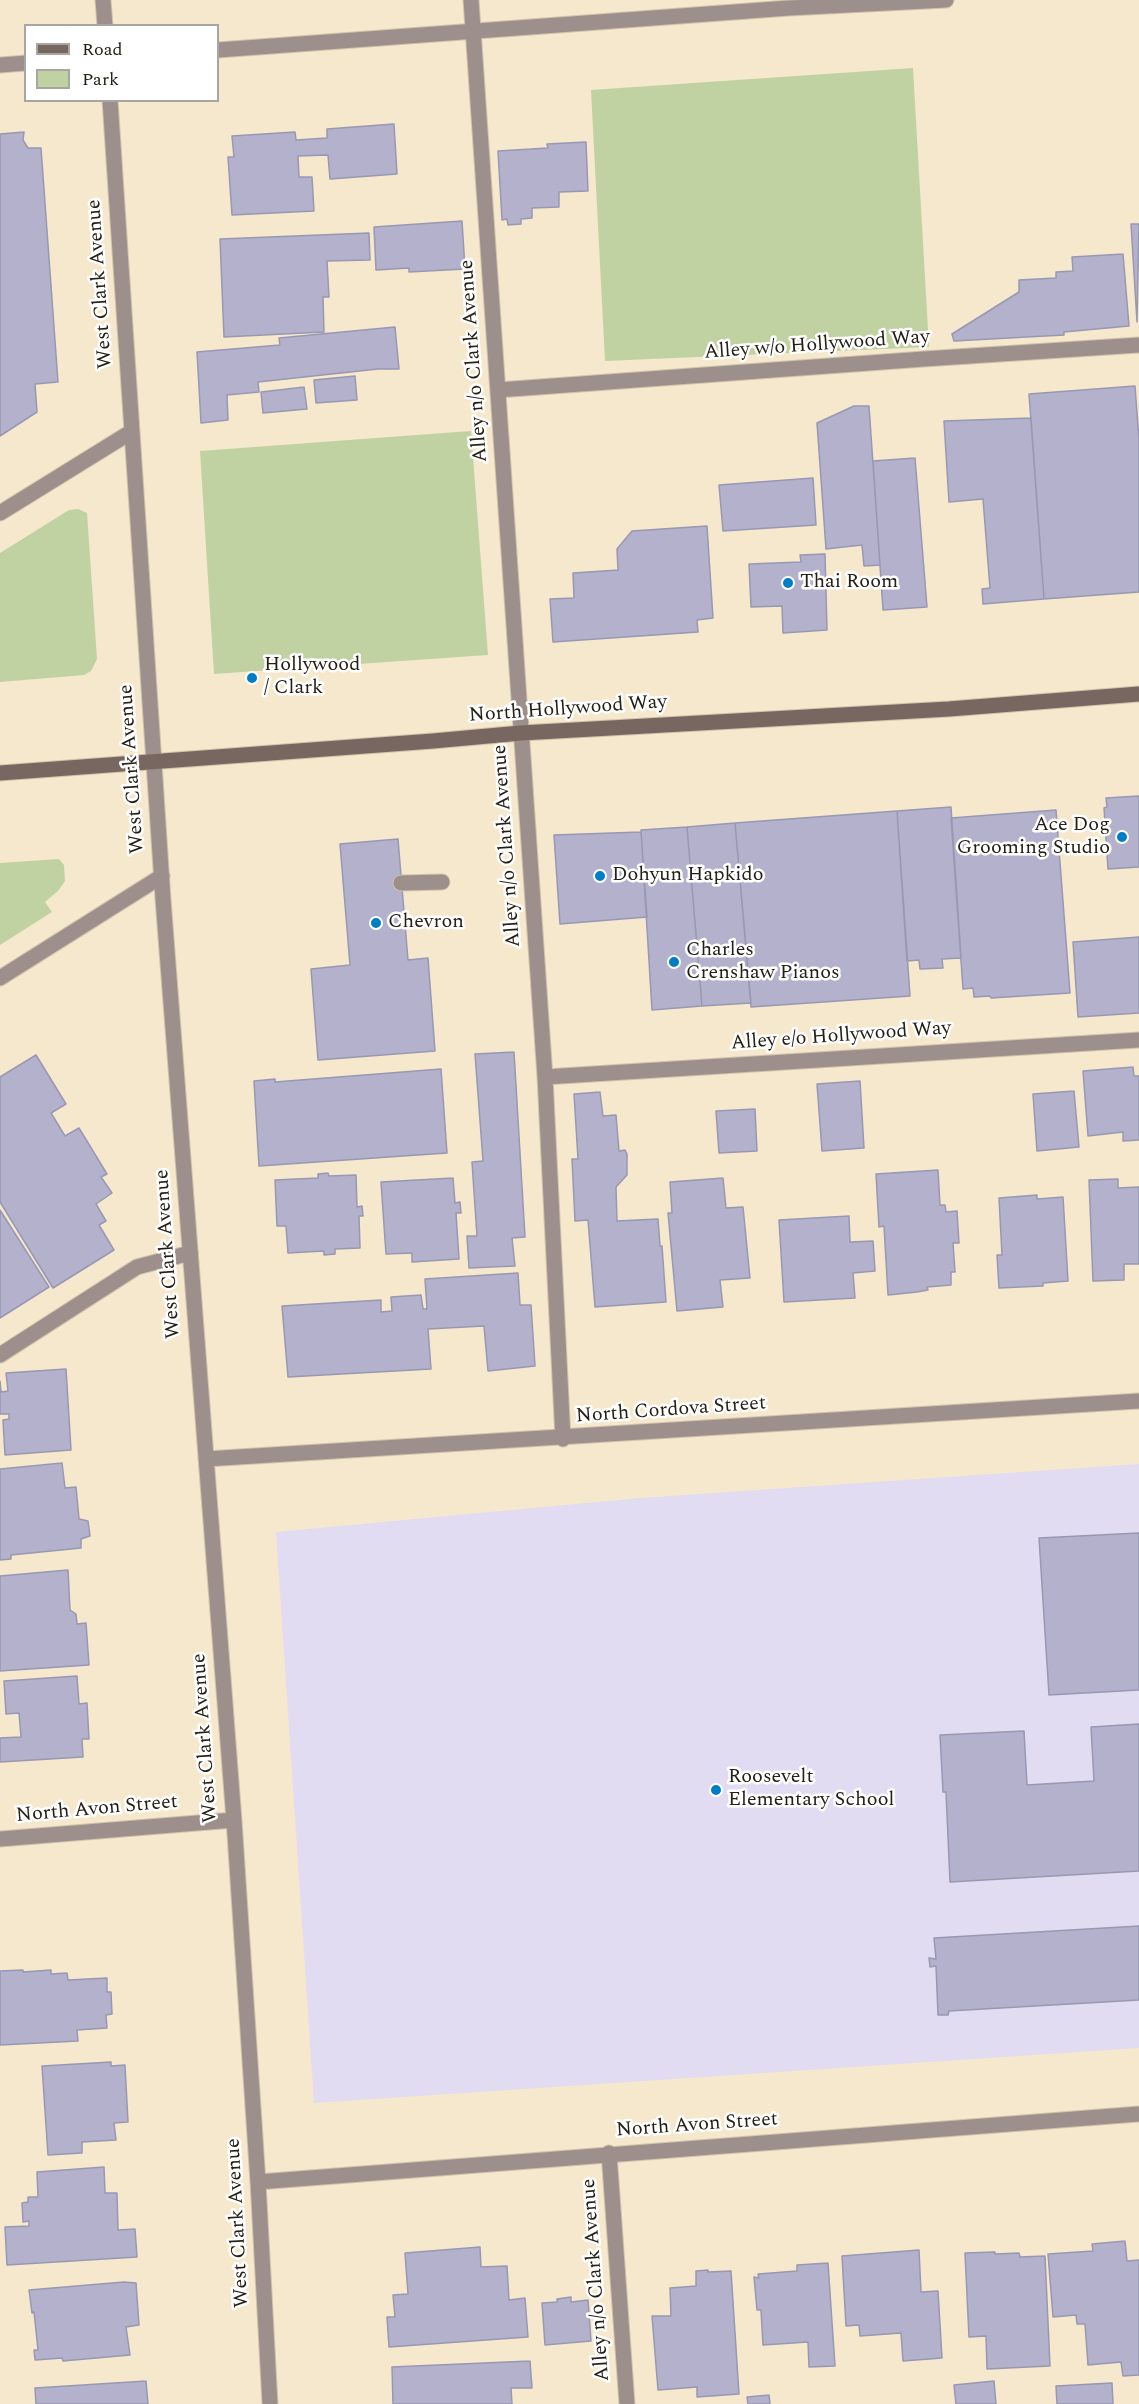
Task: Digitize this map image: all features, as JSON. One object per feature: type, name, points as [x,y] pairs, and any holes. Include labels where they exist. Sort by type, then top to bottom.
[{"type":"main road","name":"North Hollywood Way","points":[[0,773],[521,733],[949,709],[1139,694]]},
{"type":"street","points":[[103,0],[105,24]]},
{"type":"street","name":"Alley n/o Clark Avenue","points":[[471,0],[545,1077],[563,1439]]},
{"type":"street","points":[[219,50],[789,8],[946,0]]},
{"type":"street","points":[[0,65],[24,63]]},
{"type":"street","name":"West Clark Avenue","points":[[110,102],[162,876],[234,1820],[270,2404]]},
{"type":"street","name":"Alley w/o Hollywood Way","points":[[498,390],[924,358],[1139,345]]},
{"type":"street","points":[[0,513],[131,432]]},
{"type":"street","points":[[0,978],[162,876]]},
{"type":"street","points":[[401,883],[442,882]]},
{"type":"street","name":"Alley e/o Hollywood Way","points":[[545,1077],[1139,1040]]},
{"type":"street","points":[[0,1354],[137,1267],[190,1253]]},
{"type":"street","name":"North Cordova Street","points":[[206,1460],[1139,1401]]},
{"type":"street","name":"North Avon Street","points":[[0,1839],[234,1820]]},
{"type":"street","name":"North Avon Street","points":[[258,2182],[609,2153],[1139,2114]]},
{"type":"street","name":"Alley n/o Clark Avenue","points":[[609,2153],[627,2404]]},
{"type":"shaded area","name":"Roosevelt Elementary School","points":[[1139,1464],[1139,2048],[314,2103],[276,1532],[640,1498]]},
{"type":"green space","points":[[913,68],[929,347],[605,361],[591,90]]},
{"type":"green space","points":[[471,431],[488,655],[214,674],[200,451]]},
{"type":"green space","points":[[78,509],[87,513],[97,659],[91,671],[84,675],[0,682],[0,553],[69,510]]},
{"type":"green space","points":[[59,859],[64,865],[65,881],[58,891],[45,902],[52,912],[0,945],[0,863]]},
{"type":"building","points":[[394,124],[397,174],[330,179],[328,155],[298,156],[299,177],[312,177],[314,211],[232,215],[228,157],[234,157],[232,136],[295,132],[296,140],[327,138],[327,129]]},
{"type":"building","points":[[24,132],[23,140],[28,148],[41,148],[58,382],[35,384],[37,412],[0,436],[0,134]]},
{"type":"building","points":[[586,142],[588,191],[559,192],[559,207],[532,208],[532,218],[521,219],[521,224],[508,225],[507,219],[502,220],[498,151],[548,148],[547,144]]},
{"type":"building","points":[[462,221],[465,269],[409,272],[409,268],[376,270],[374,227]]},
{"type":"building","points":[[1131,224],[1139,224],[1137,322]]},
{"type":"building","points":[[369,233],[370,260],[327,261],[329,297],[323,297],[324,332],[224,337],[220,239]]},
{"type":"building","points":[[1123,254],[1129,326],[1064,332],[1064,335],[954,341],[952,334],[1019,292],[1019,280],[1056,278],[1056,272],[1073,271],[1072,257]]},
{"type":"building","points":[[395,327],[399,369],[378,369],[258,382],[259,392],[227,395],[228,420],[201,423],[197,352],[280,345],[279,338]]},
{"type":"building","points":[[355,376],[357,400],[316,403],[314,380]]},
{"type":"building","points":[[1135,386],[1139,440],[1139,592],[1044,599],[1029,394]]},
{"type":"building","points":[[304,387],[307,409],[263,413],[261,392]]},
{"type":"building","points":[[854,406],[869,406],[880,565],[864,566],[862,545],[826,549],[817,423]]},
{"type":"building","points":[[1031,418],[1044,599],[983,604],[982,589],[990,588],[983,499],[949,502],[944,421]]},
{"type":"building","points":[[915,458],[927,607],[883,610],[873,461]]},
{"type":"building","points":[[813,478],[816,525],[723,531],[719,485]]},
{"type":"building","points":[[707,526],[713,618],[697,620],[698,632],[553,642],[550,599],[574,598],[573,573],[618,570],[617,549],[632,531]]},
{"type":"building","name":"Thai Room","points":[[825,554],[827,630],[783,633],[782,606],[751,607],[749,564],[801,562],[800,555]]},
{"type":"building","name":"Ace Dog Grooming Studio","points":[[1139,796],[1139,867],[1108,869],[1104,808],[1107,807],[1106,798]]},
{"type":"building","points":[[951,807],[961,958],[942,959],[943,968],[920,969],[919,960],[907,961],[897,811]]},
{"type":"building","points":[[1056,810],[1070,993],[974,997],[973,988],[963,989],[951,818]]},
{"type":"building","points":[[897,811],[910,996],[751,1007],[735,823]]},
{"type":"building","points":[[735,823],[751,1003],[702,1006],[687,827]]},
{"type":"building","name":"Charles Crenshaw Pianos","points":[[687,827],[702,1006],[652,1010],[641,830]]},
{"type":"building","name":"Dohyun Hapkido","points":[[641,832],[647,917],[560,924],[554,835]]},
{"type":"building","name":"Chevron","points":[[398,839],[408,960],[428,958],[435,1051],[318,1060],[311,969],[350,965],[340,844]]},
{"type":"building","points":[[1139,937],[1139,1013],[1078,1017],[1073,942]]},
{"type":"building","points":[[514,1052],[525,1237],[512,1238],[515,1266],[469,1268],[467,1236],[477,1236],[472,1162],[483,1161],[475,1054]]},
{"type":"building","points":[[36,1055],[66,1104],[51,1113],[65,1136],[79,1128],[107,1174],[101,1177],[112,1193],[96,1204],[106,1221],[99,1225],[114,1250],[53,1288],[0,1202],[0,1077]]},
{"type":"building","points":[[1133,1067],[1134,1076],[1139,1076],[1139,1140],[1123,1141],[1123,1132],[1088,1136],[1083,1071]]},
{"type":"building","points":[[441,1069],[447,1153],[259,1166],[254,1081],[275,1079],[275,1082]]},
{"type":"building","points":[[860,1081],[864,1148],[822,1151],[817,1084]]},
{"type":"building","points":[[1074,1091],[1079,1147],[1037,1151],[1033,1094]]},
{"type":"building","points":[[600,1092],[603,1116],[616,1115],[619,1151],[625,1150],[627,1154],[627,1175],[616,1187],[617,1221],[658,1219],[666,1302],[595,1307],[588,1220],[575,1221],[572,1159],[578,1159],[574,1094]]},
{"type":"building","points":[[755,1109],[757,1151],[719,1153],[716,1111]]},
{"type":"building","points":[[938,1170],[940,1205],[945,1205],[946,1212],[957,1211],[959,1243],[953,1243],[955,1272],[951,1272],[951,1285],[888,1295],[884,1226],[879,1227],[876,1174]]},
{"type":"building","points":[[328,1173],[329,1176],[356,1175],[357,1207],[362,1206],[363,1216],[359,1216],[360,1248],[335,1249],[335,1254],[324,1255],[324,1251],[288,1253],[286,1226],[277,1226],[275,1180],[318,1178],[318,1174]]},
{"type":"building","points":[[453,1178],[455,1203],[460,1202],[461,1213],[456,1213],[459,1259],[412,1262],[412,1253],[386,1254],[381,1182]]},
{"type":"building","points":[[723,1178],[726,1208],[743,1207],[750,1278],[720,1280],[723,1307],[677,1311],[668,1213],[672,1213],[670,1182]]},
{"type":"building","points":[[1118,1179],[1118,1188],[1139,1187],[1139,1264],[1124,1264],[1124,1280],[1093,1281],[1089,1180]]},
{"type":"building","points":[[1037,1195],[1037,1199],[1063,1197],[1068,1281],[1043,1283],[1043,1286],[999,1288],[997,1255],[1002,1255],[999,1198]]},
{"type":"building","points":[[0,1210],[49,1287],[0,1318]]},
{"type":"building","points":[[849,1216],[850,1242],[873,1241],[875,1271],[853,1273],[855,1298],[784,1302],[779,1220]]},
{"type":"building","points":[[518,1273],[520,1305],[531,1305],[535,1366],[488,1371],[484,1326],[428,1329],[431,1369],[288,1377],[282,1306],[381,1300],[381,1312],[392,1311],[391,1297],[421,1295],[423,1309],[427,1309],[425,1279]]},
{"type":"building","points":[[66,1369],[71,1450],[5,1455],[3,1420],[9,1419],[9,1414],[0,1414],[0,1381],[1,1392],[8,1391],[6,1373]]},
{"type":"building","points":[[62,1463],[65,1488],[76,1487],[79,1519],[88,1521],[90,1536],[81,1539],[81,1548],[11,1555],[11,1559],[0,1560],[0,1469]]},
{"type":"building","points":[[1139,1533],[1139,1690],[1049,1695],[1039,1538]]},
{"type":"building","points":[[68,1570],[70,1610],[76,1614],[77,1624],[86,1623],[89,1665],[0,1671],[0,1576]]},
{"type":"building","points":[[77,1676],[79,1704],[87,1703],[89,1739],[82,1739],[83,1757],[0,1762],[0,1738],[21,1737],[19,1713],[6,1714],[4,1681]]},
{"type":"building","points":[[1139,1724],[1139,1871],[950,1882],[946,1792],[943,1792],[940,1735],[1024,1731],[1027,1785],[1094,1781],[1091,1727]]},
{"type":"building","points":[[1139,1926],[1139,2000],[949,2011],[948,2015],[938,2015],[936,1966],[930,1967],[929,1958],[936,1959],[934,1938]]},
{"type":"building","points":[[23,1970],[23,1972],[51,1970],[51,1974],[67,1973],[68,1980],[107,1978],[107,1992],[111,1992],[112,2014],[106,2015],[107,2028],[77,2030],[78,2041],[0,2045],[0,1971]]},
{"type":"building","points":[[111,2062],[111,2066],[125,2065],[128,2122],[114,2123],[116,2140],[82,2142],[82,2153],[48,2155],[42,2066]]},
{"type":"building","points":[[104,2167],[105,2193],[117,2193],[118,2230],[135,2229],[137,2257],[7,2265],[5,2227],[29,2226],[29,2221],[23,2222],[22,2203],[28,2202],[28,2197],[38,2197],[37,2172]]},
{"type":"building","points":[[1125,2241],[1127,2261],[1139,2260],[1139,2375],[1123,2376],[1121,2362],[1088,2365],[1085,2324],[1077,2324],[1076,2315],[1053,2317],[1048,2254],[1093,2251],[1092,2244]]},
{"type":"building","points":[[480,2247],[481,2267],[507,2266],[509,2300],[525,2298],[528,2337],[389,2347],[387,2317],[395,2317],[393,2295],[408,2294],[405,2253]]},
{"type":"building","points":[[919,2250],[921,2292],[938,2291],[942,2358],[903,2361],[901,2333],[860,2336],[859,2325],[846,2326],[842,2256]]},
{"type":"building","points":[[995,2252],[995,2254],[1019,2253],[1020,2257],[1045,2256],[1050,2366],[987,2369],[986,2336],[969,2337],[965,2253]]},
{"type":"building","points":[[828,2263],[835,2366],[809,2367],[808,2342],[763,2345],[761,2310],[757,2310],[754,2277],[759,2278],[758,2274],[797,2271],[797,2265]]},
{"type":"building","points":[[708,2270],[708,2272],[731,2271],[739,2394],[697,2397],[697,2387],[658,2390],[652,2316],[671,2316],[670,2288],[696,2286],[696,2271]]},
{"type":"building","points":[[136,2283],[139,2325],[126,2327],[130,2355],[63,2361],[62,2358],[35,2360],[34,2350],[38,2350],[29,2290]]},
{"type":"building","points":[[571,2297],[571,2302],[588,2300],[591,2341],[545,2345],[542,2303],[557,2302],[557,2299]]},
{"type":"building","points":[[530,2361],[532,2388],[511,2388],[512,2404],[393,2404],[392,2367]]},
{"type":"building","points":[[146,2381],[148,2404],[36,2404],[35,2388]]},
{"type":"building","points":[[994,2381],[996,2404],[956,2404],[954,2385]]},
{"type":"building","points":[[1112,2383],[1113,2404],[1057,2404],[1056,2386]]},
{"type":"building","points":[[769,2395],[770,2404],[748,2404],[747,2397]]},
{"type":"place","name":"Thai Room","points":[[788,583]]},
{"type":"place","name":"Hollywood / Clark","points":[[252,678]]},
{"type":"place","name":"Ace Dog Grooming Studio","points":[[1122,837]]},
{"type":"place","name":"Dohyun Hapkido","points":[[600,876]]},
{"type":"place","name":"Chevron","points":[[376,923]]},
{"type":"place","name":"Charles Crenshaw Pianos","points":[[674,962]]},
{"type":"place","name":"Roosevelt Elementary School","points":[[716,1790]]}]
